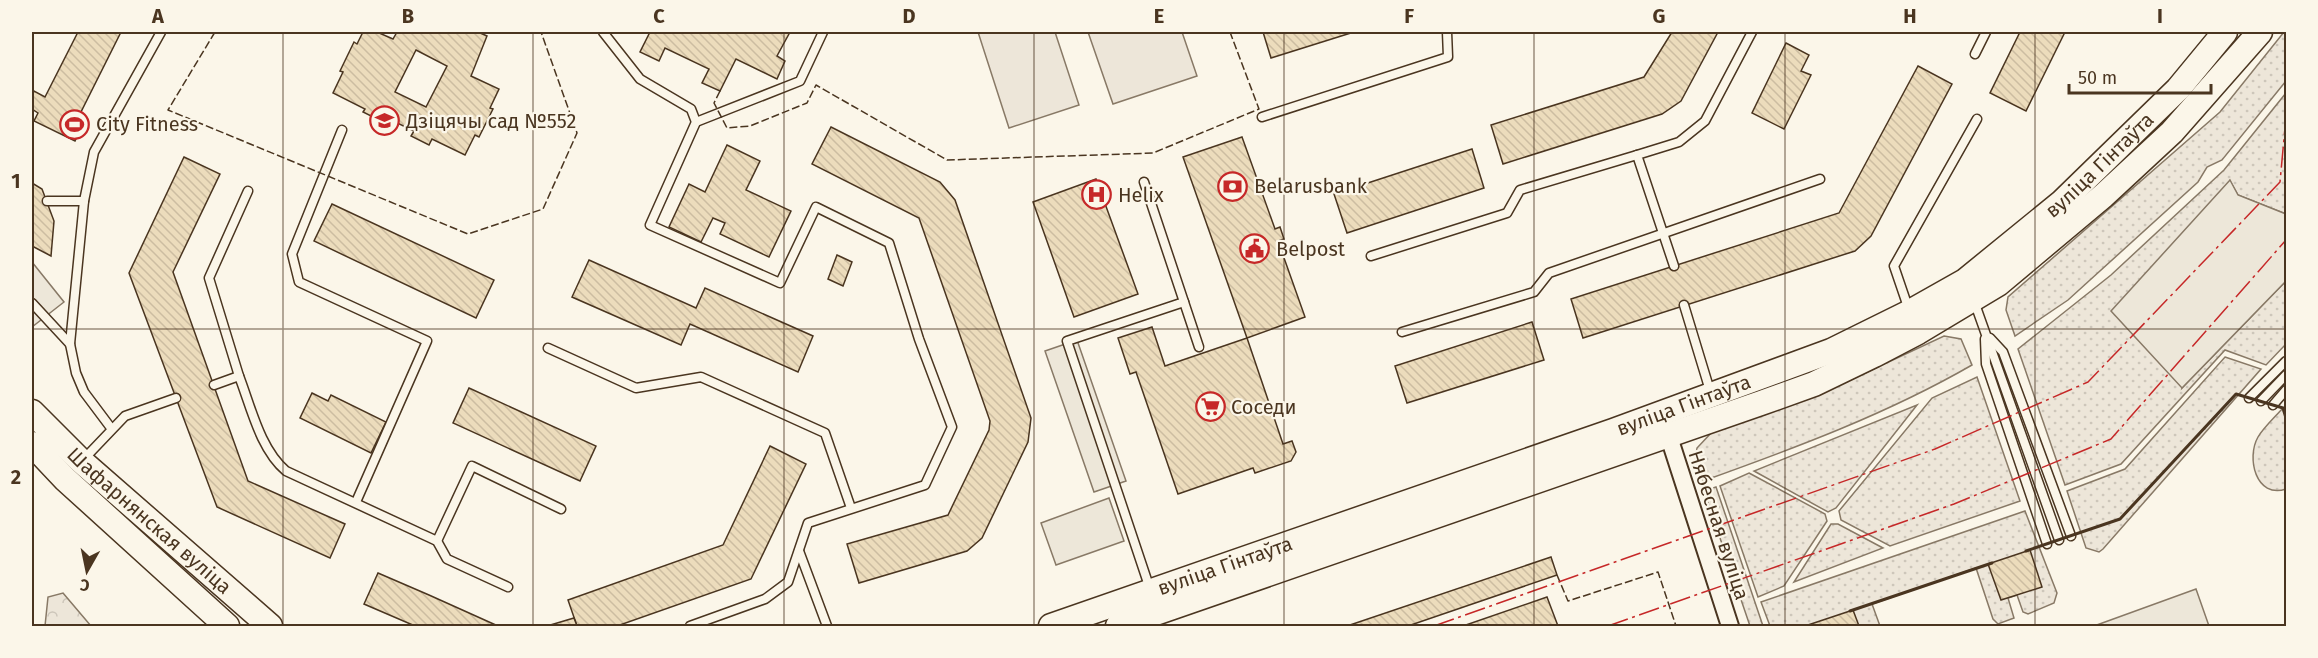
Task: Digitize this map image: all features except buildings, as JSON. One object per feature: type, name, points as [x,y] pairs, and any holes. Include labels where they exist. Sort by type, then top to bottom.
[{"type":"main road","name":"вуліца Гінтаўта","points":[[1052,627],[1154,602],[1669,437],[1814,384],[1969,291],[2131,137],[2178,89],[2225,32]]},
{"type":"main road","name":"вуліца Гінтаўта","points":[[1969,291],[1998,284],[2059,234],[2172,132],[2260,32]]},
{"type":"main road","name":"вуліца Гінтаўта","points":[[1118,627],[1154,602],[1711,394],[1914,322]]},
{"type":"main road","name":"Шафарнянская вуліца","points":[[32,412],[73,470],[227,627]]},
{"type":"main road","points":[[1661,413],[1669,437]]},
{"type":"main road","name":"Шафарнянская вуліца","points":[[32,444],[73,470],[270,627]]},
{"type":"street","name":"Нябесная вуліца","points":[[1669,437],[1730,627]]},
{"type":"lane","points":[[111,428],[84,392],[76,373],[70,344],[84,201],[94,152],[161,32]]},
{"type":"lane","points":[[603,32],[640,80],[692,109],[696,122],[650,225],[780,283],[816,207],[889,243],[919,339],[951,427],[925,485],[807,523],[788,582],[765,599],[690,627]]},
{"type":"lane","points":[[696,122],[800,81],[823,32]]},
{"type":"lane","points":[[1262,117],[1448,57],[1447,32]]},
{"type":"lane","points":[[1371,256],[1507,213],[1520,190],[1679,142],[1705,121],[1752,32]]},
{"type":"lane","points":[[1975,54],[1986,32]]},
{"type":"lane","points":[[1914,322],[1894,266],[1977,119]]},
{"type":"lane","points":[[342,130],[292,254],[299,282],[427,341],[356,502]]},
{"type":"lane","points":[[1637,155],[1674,266]]},
{"type":"lane","points":[[1402,332],[1534,292],[1549,273],[1820,180]]},
{"type":"lane","points":[[1144,182],[1199,347]]},
{"type":"lane","points":[[248,190],[209,278],[239,376],[275,461],[286,471],[437,542],[447,559],[508,587]]},
{"type":"lane","points":[[47,201],[84,201]]},
{"type":"lane","points":[[1969,291],[2059,540]]},
{"type":"lane","points":[[1154,602],[1067,342],[1184,302]]},
{"type":"lane","points":[[32,303],[70,344]]},
{"type":"lane","points":[[1684,305],[1711,394]]},
{"type":"lane","points":[[1985,333],[2003,352],[2071,536]]},
{"type":"lane","points":[[1985,333],[1986,364],[2048,544]]},
{"type":"lane","points":[[548,348],[636,388],[701,377],[825,433],[851,508]]},
{"type":"lane","points":[[2249,398],[2286,361]]},
{"type":"lane","points":[[2260,401],[2286,375]]},
{"type":"lane","points":[[213,385],[239,376]]},
{"type":"lane","points":[[2272,405],[2286,390]]},
{"type":"lane","points":[[73,470],[125,416],[176,398]]},
{"type":"lane","points":[[437,542],[472,466],[561,509]]},
{"type":"lane","points":[[799,551],[827,627]]},
{"type":"green space","points":[[978,32],[1055,32],[1079,105],[1009,128]]},
{"type":"green space","points":[[1088,32],[1182,32],[1197,76],[1113,104]]},
{"type":"green space","points":[[2286,32],[2286,81],[2222,160],[2207,167],[2198,182],[2068,300],[2015,336],[2006,310],[2008,297],[2220,112]]},
{"type":"green space","points":[[2286,93],[2286,214],[2238,195],[2230,181],[2182,388],[2286,281],[2286,344],[2266,365],[2225,350],[2121,464],[2065,485],[2018,349],[2111,275],[2224,170]]},
{"type":"green space","points":[[1944,336],[1961,339],[1972,365],[1874,415],[1703,481],[1695,462],[1697,448],[1713,431],[1818,395]]},
{"type":"green space","points":[[2225,357],[2261,369],[2103,549],[2099,552],[2086,548],[2067,491],[2125,469]]},
{"type":"green space","points":[[1977,377],[2020,501],[1890,546],[1841,520],[1839,511],[1932,398]]},
{"type":"green space","points":[[1917,405],[1836,508],[1828,512],[1754,471]]},
{"type":"green space","points":[[2283,408],[2286,418],[2286,489],[2276,490],[2267,488],[2256,475],[2253,455],[2258,437]]},
{"type":"green space","points":[[1749,473],[1825,514],[1827,521],[1784,586],[1758,597],[1720,486]]},
{"type":"green space","points":[[1716,487],[1763,626],[1750,626],[1704,491]]},
{"type":"green space","points":[[2025,511],[2057,593],[2054,603],[2028,614],[2023,612],[2017,595],[2008,598],[2014,618],[1998,624],[1993,619],[1976,568],[1872,604],[1880,626],[1770,626],[1761,602]]},
{"type":"green space","points":[[1831,524],[1838,524],[1883,548],[1794,582]]},
{"type":"green space","points":[[63,593],[91,626],[45,626],[48,597]]},
{"type":"shaded area","points":[[2230,180],[2238,195],[2286,214],[2286,281],[2182,388],[2111,311]]},
{"type":"shaded area","points":[[32,262],[64,302],[32,327]]},
{"type":"shaded area","points":[[1077,340],[1126,481],[1094,492],[1045,351]]},
{"type":"shaded area","points":[[1109,498],[1124,541],[1056,565],[1041,523]]},
{"type":"shaded area","points":[[2196,589],[2209,626],[2094,626]]},
{"type":"fence","points":[[215,32],[168,110],[468,234],[543,209],[577,133],[541,32]]},
{"type":"fence","points":[[720,91],[714,103],[727,128],[750,126],[807,103],[816,85],[947,160],[1153,153],[1259,109],[1230,32]]},
{"type":"fence","points":[[1557,575],[1568,601],[1658,572],[1676,626]]},
{"type":"wall","points":[[2026,551],[2120,519],[2236,394],[2283,408],[2286,418]]},
{"type":"wall","points":[[1850,611],[1992,563]]},
{"type":"power","points":[[1434,626],[1935,449],[2088,382],[2280,182],[2286,117]]},
{"type":"power","points":[[1608,626],[1954,504],[2111,439],[2286,240]]},
{"type":"place","name":"Дзіцячы сад №552","points":[[385,121]]},
{"type":"place","name":"City Fitness","points":[[75,124]]},
{"type":"place","name":"Belarusbank","points":[[1233,186]]},
{"type":"place","name":"Helix","points":[[1097,195]]},
{"type":"place","name":"Belpost","points":[[1255,249]]},
{"type":"place","name":"Соседи","points":[[1210,407]]}]
